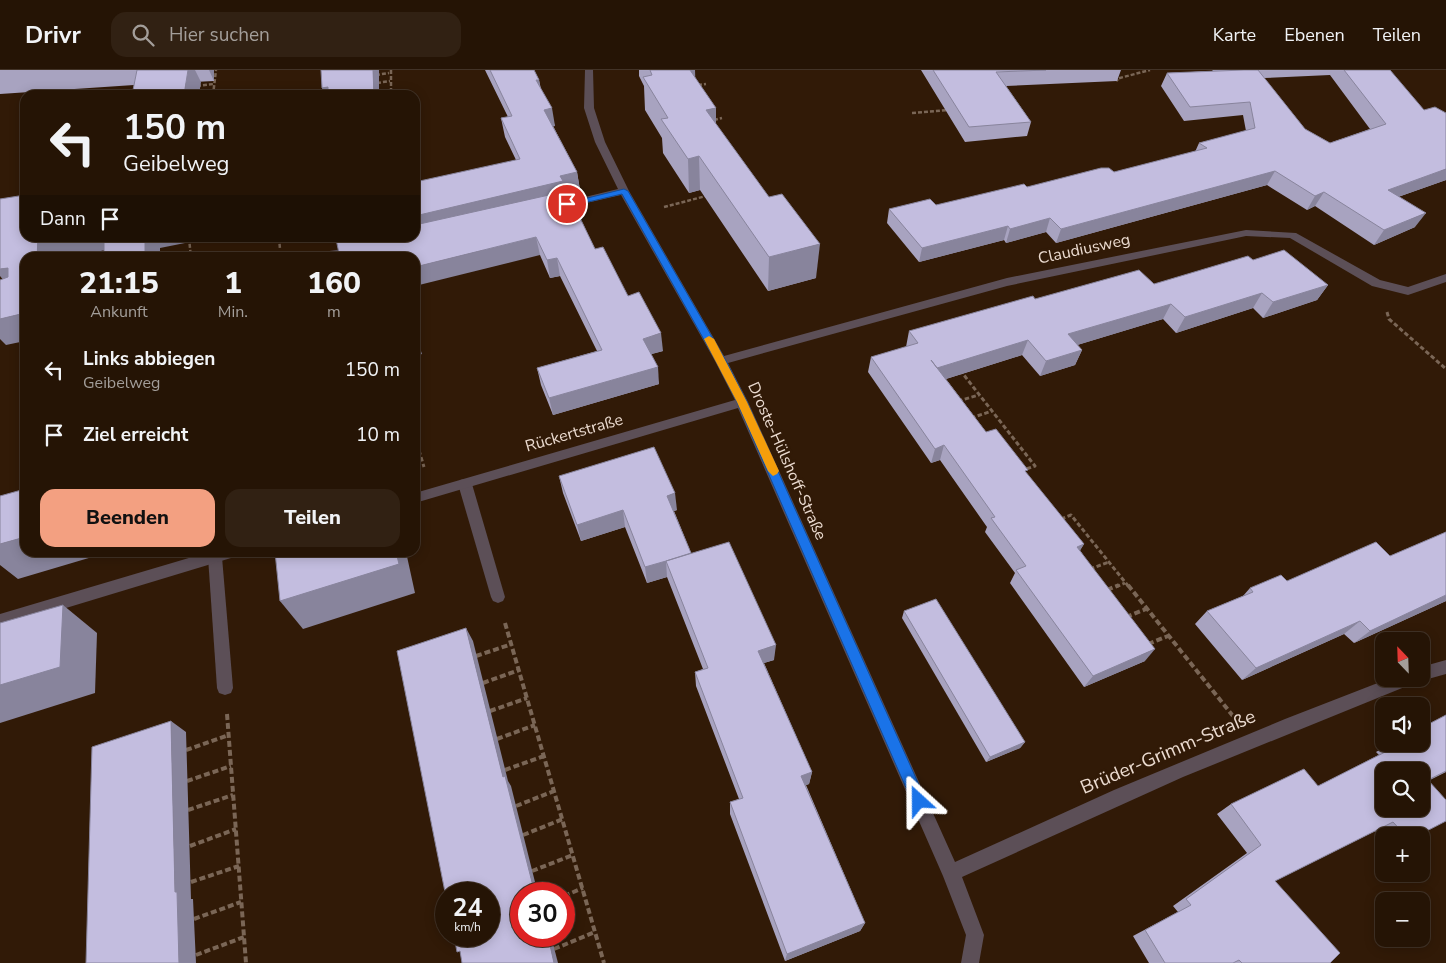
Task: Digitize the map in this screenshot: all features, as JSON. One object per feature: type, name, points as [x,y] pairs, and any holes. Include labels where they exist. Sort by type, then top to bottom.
[{"type":"street","name":"Droste-Hülshoff-Straße","points":[[590,70],[589,108],[600,142],[624,191],[721,361],[742,402],[951,873],[975,935],[970,963]]},
{"type":"street","points":[[548,209],[624,191]]},
{"type":"street","name":"Claudiusweg","points":[[721,361],[1007,282],[1246,232],[1292,235],[1376,283],[1408,291],[1446,278]]},
{"type":"street","points":[[342,252],[368,248]]},
{"type":"street","name":"Rückertstraße","points":[[420,497],[742,402]]},
{"type":"street","points":[[465,484],[498,597]]},
{"type":"street","points":[[0,621],[216,557],[225,688]]},
{"type":"street","points":[[1430,671],[1446,667]]},
{"type":"street","name":"Brüder-Grimm-Straße","points":[[951,873],[1035,832],[1251,740],[1383,688]]},
{"type":"path","points":[[213,90],[216,70]]},
{"type":"path","points":[[391,70],[391,90]]},
{"type":"path","points":[[1118,81],[1116,79],[1150,70]]},
{"type":"path","points":[[373,76],[390,74]]},
{"type":"path","points":[[209,76],[216,76]]},
{"type":"path","points":[[374,84],[390,81]]},
{"type":"path","points":[[194,87],[214,84]]},
{"type":"path","points":[[696,85],[706,84]]},
{"type":"path","points":[[912,113],[955,109]]},
{"type":"path","points":[[713,120],[722,118]]},
{"type":"path","points":[[637,213],[710,195]]},
{"type":"path","points":[[87,244],[87,252]]},
{"type":"path","points":[[1376,283],[1389,318],[1446,370]]},
{"type":"path","points":[[952,372],[959,369],[1035,466],[1020,471]]},
{"type":"path","points":[[956,402],[979,395]]},
{"type":"path","points":[[968,418],[992,411]]},
{"type":"path","points":[[999,433],[1007,430]]},
{"type":"path","points":[[1013,450],[1020,448]]},
{"type":"path","points":[[1056,520],[1071,515],[1251,740]]},
{"type":"path","points":[[1080,540],[1088,537]]},
{"type":"path","points":[[1086,571],[1109,562]]},
{"type":"path","points":[[1102,592],[1125,583]]},
{"type":"path","points":[[498,597],[604,963]]},
{"type":"path","points":[[1122,618],[1146,609]]},
{"type":"path","points":[[1144,646],[1168,636]]},
{"type":"path","points":[[476,656],[512,644]]},
{"type":"path","points":[[483,683],[519,670]]},
{"type":"path","points":[[225,688],[246,963]]},
{"type":"path","points":[[490,711],[527,698]]},
{"type":"path","points":[[497,739],[535,725]]},
{"type":"path","points":[[186,750],[229,735]]},
{"type":"path","points":[[505,770],[544,756]]},
{"type":"path","points":[[188,781],[231,766]]},
{"type":"path","points":[[516,806],[554,791]]},
{"type":"path","points":[[188,810],[233,795]]},
{"type":"path","points":[[523,835],[562,819]]},
{"type":"path","points":[[190,846],[236,829]]},
{"type":"path","points":[[532,871],[573,855]]},
{"type":"path","points":[[191,882],[239,866]]},
{"type":"path","points":[[575,891],[582,888]]},
{"type":"path","points":[[194,919],[241,902]]},
{"type":"path","points":[[554,948],[595,932]]},
{"type":"path","points":[[196,955],[244,937]]},
{"type":"building","points":[[137,70],[188,70],[185,90],[133,90]]},
{"type":"building","points":[[321,70],[373,70],[374,90],[328,90],[328,87],[322,88]]},
{"type":"building","points":[[490,70],[534,70],[539,80],[536,80],[552,108],[544,110],[577,172],[560,176],[563,181],[420,215],[420,181],[520,159],[501,118],[512,116]]},
{"type":"building","points":[[650,70],[690,70],[716,108],[706,110],[769,197],[782,194],[820,244],[769,257],[699,156],[688,159],[661,119],[668,118],[643,77],[652,75]]},
{"type":"building","points":[[933,70],[1046,70],[996,72],[1031,122],[969,127]]},
{"type":"building","points":[[1258,70],[1305,129],[1330,143],[1386,124],[1344,70],[1390,70],[1424,110],[1435,107],[1446,113],[1446,169],[1388,190],[1426,213],[1384,230],[1324,192],[1315,196],[1275,171],[1061,229],[1050,218],[1010,229],[1008,226],[922,248],[889,209],[930,199],[936,205],[1024,184],[1027,187],[1101,168],[1109,168],[1114,172],[1207,148],[1199,143],[1255,128],[1250,102],[1190,107],[1167,73]]},
{"type":"building","points":[[567,191],[595,249],[603,247],[628,296],[639,292],[661,333],[643,339],[658,367],[549,398],[537,368],[602,350],[557,258],[547,260],[536,237],[420,266],[420,252],[339,252],[337,242],[420,242],[420,224]]},
{"type":"building","points":[[20,196],[20,242],[38,242],[37,252],[20,252],[20,314],[0,319],[0,280],[8,277],[8,268],[0,269],[0,199]]},
{"type":"building","points":[[104,242],[145,242],[145,252],[104,252]]},
{"type":"building","points":[[1284,250],[1328,285],[1273,302],[1262,293],[1185,317],[1171,304],[1068,334],[1082,350],[1046,361],[1028,340],[937,368],[986,432],[996,429],[1028,470],[1025,471],[1084,544],[1077,547],[1155,649],[1093,676],[1016,570],[1026,566],[991,518],[995,517],[944,445],[935,449],[871,357],[918,343],[909,331],[1033,296],[1035,299],[1139,270],[1154,284],[1248,256],[1253,260]]},
{"type":"building","points":[[654,447],[675,493],[667,496],[691,553],[645,567],[623,510],[577,525],[559,476]]},
{"type":"building","points":[[20,490],[20,538],[0,544],[0,496]]},
{"type":"building","points":[[1446,532],[1446,595],[1370,631],[1360,621],[1256,668],[1207,611],[1253,592],[1250,588],[1281,575],[1287,581],[1376,542],[1390,556]]},
{"type":"building","points":[[729,542],[776,645],[758,651],[812,772],[801,776],[865,923],[787,954],[730,802],[743,798],[695,672],[708,668],[666,561]]},
{"type":"building","points":[[276,557],[397,557],[399,564],[280,601]]},
{"type":"building","points":[[936,599],[1025,742],[990,757],[904,611]]},
{"type":"building","points":[[63,605],[60,667],[0,685],[0,623]]},
{"type":"building","points":[[466,628],[503,777],[505,776],[532,882],[510,882],[510,947],[550,947],[554,963],[462,963],[460,951],[457,952],[456,947],[500,947],[500,882],[443,882],[397,651]]},
{"type":"building","points":[[1446,715],[1446,771],[1430,779],[1430,762],[1375,762],[1375,817],[1430,817],[1430,782],[1446,800],[1446,821],[1430,829],[1430,827],[1398,827],[1393,822],[1383,827],[1375,827],[1375,831],[1275,881],[1340,953],[1330,963],[1242,963],[1239,960],[1233,963],[1165,963],[1145,930],[1191,905],[1186,899],[1261,845],[1231,804],[1304,769],[1318,786],[1385,752],[1430,752],[1430,723]]},
{"type":"building","points":[[171,721],[175,892],[177,892],[179,963],[86,963],[92,747]]},
{"type":"slow traffic","points":[[709,339],[742,402],[773,471]]},
{"type":"route","points":[[567,204],[624,191],[721,361],[742,402],[919,801]]}]
